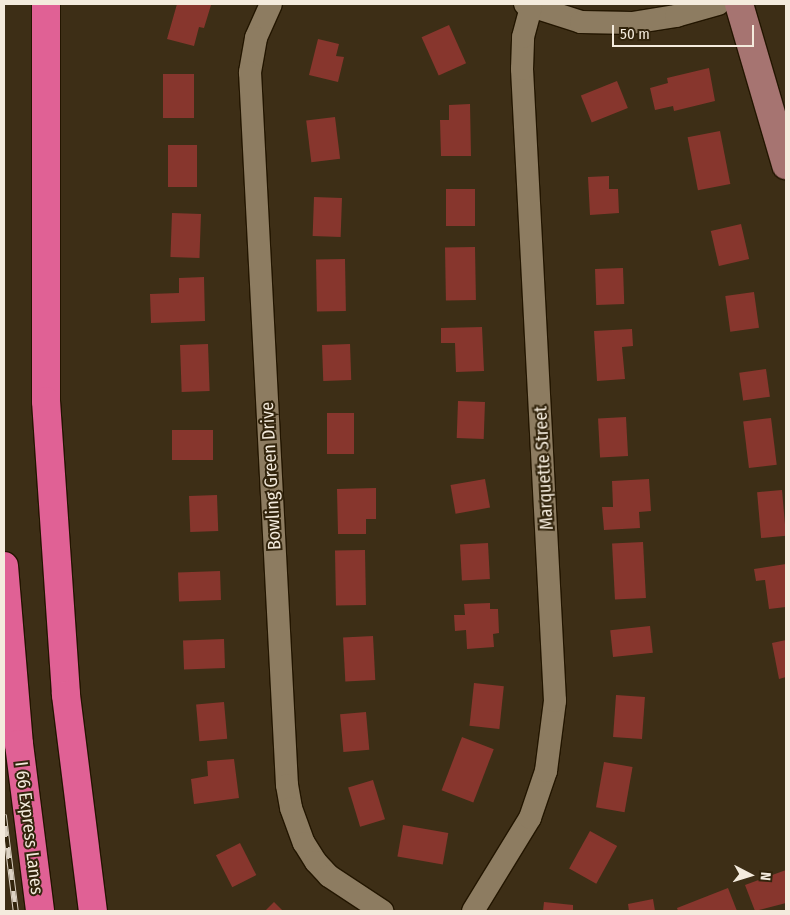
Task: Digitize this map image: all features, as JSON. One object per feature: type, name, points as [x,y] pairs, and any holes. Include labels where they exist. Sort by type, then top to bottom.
[{"type":"highway","points":[[46,4],[46,401],[66,695],[93,911]]},
{"type":"highway","name":"I 66 Express Lanes","points":[[4,566],[19,744],[40,911]]},
{"type":"street","name":"Bowling Green Drive","points":[[271,4],[256,38],[250,72],[287,784],[291,808],[304,843],[316,862],[329,876],[382,911]]},
{"type":"street","points":[[528,5],[581,22],[632,23],[676,16],[718,4]]},
{"type":"street","points":[[739,4],[786,165]]},
{"type":"street","name":"Marquette Street","points":[[473,911],[530,818],[546,771],[556,700],[522,69],[523,37],[528,5]]},
{"type":"building","points":[[177,4],[211,5],[204,28],[199,27],[194,46],[167,39]]},
{"type":"building","points":[[449,25],[466,63],[439,76],[422,37]]},
{"type":"building","points":[[318,39],[339,44],[336,56],[344,57],[338,82],[309,75]]},
{"type":"building","points":[[709,68],[715,101],[674,111],[673,106],[655,110],[650,88],[668,83],[667,78]]},
{"type":"building","points":[[163,74],[194,74],[194,118],[163,118]]},
{"type":"building","points":[[617,81],[628,108],[592,122],[581,96]]},
{"type":"building","points":[[470,104],[471,156],[441,156],[440,120],[449,120],[449,105]]},
{"type":"building","points":[[335,117],[340,159],[311,162],[306,121]]},
{"type":"building","points":[[720,131],[730,184],[698,190],[688,137]]},
{"type":"building","points":[[168,145],[197,145],[197,187],[168,187]]},
{"type":"building","points":[[609,176],[609,189],[618,189],[619,213],[590,215],[588,177]]},
{"type":"building","points":[[446,189],[475,189],[475,226],[446,226]]},
{"type":"building","points":[[314,197],[342,198],[341,237],[313,236]]},
{"type":"building","points":[[172,213],[201,214],[199,258],[170,257]]},
{"type":"building","points":[[741,224],[749,259],[719,266],[711,231]]},
{"type":"building","points":[[475,247],[476,300],[446,301],[445,248]]},
{"type":"building","points":[[345,259],[346,311],[317,311],[316,260]]},
{"type":"building","points":[[623,268],[624,304],[596,305],[595,269]]},
{"type":"building","points":[[204,277],[205,321],[151,323],[150,294],[179,293],[179,278]]},
{"type":"building","points":[[754,292],[759,328],[730,332],[725,296]]},
{"type":"building","points":[[482,327],[484,371],[456,372],[455,343],[441,343],[441,328]]},
{"type":"building","points":[[632,329],[633,346],[622,347],[625,379],[597,381],[594,331]]},
{"type":"building","points":[[208,344],[210,391],[182,392],[180,345]]},
{"type":"building","points":[[350,344],[351,380],[323,381],[322,345]]},
{"type":"building","points":[[766,369],[770,397],[743,400],[739,373]]},
{"type":"building","points":[[458,401],[485,402],[484,439],[457,438]]},
{"type":"building","points":[[327,413],[354,413],[354,454],[327,454]]},
{"type":"building","points":[[626,417],[628,456],[600,457],[598,418]]},
{"type":"building","points":[[771,418],[777,465],[749,468],[743,421]]},
{"type":"building","points":[[172,430],[213,430],[213,460],[172,460]]},
{"type":"building","points":[[485,479],[490,508],[456,514],[451,485]]},
{"type":"building","points":[[649,479],[651,511],[639,512],[640,528],[604,530],[602,507],[613,507],[612,481]]},
{"type":"building","points":[[376,488],[376,519],[366,519],[366,534],[338,534],[337,489]]},
{"type":"building","points":[[782,490],[786,536],[761,538],[757,492]]},
{"type":"building","points":[[217,495],[218,531],[190,532],[189,496]]},
{"type":"building","points":[[643,542],[646,598],[615,600],[612,544]]},
{"type":"building","points":[[488,543],[490,579],[462,580],[460,544]]},
{"type":"building","points":[[365,550],[366,605],[336,606],[335,551]]},
{"type":"building","points":[[786,564],[786,607],[769,609],[765,580],[756,581],[754,569]]},
{"type":"building","points":[[220,571],[221,600],[179,601],[178,572]]},
{"type":"building","points":[[490,603],[490,609],[498,609],[499,633],[493,634],[494,647],[467,649],[466,630],[455,631],[454,615],[465,615],[464,604]]},
{"type":"building","points":[[650,626],[653,653],[613,657],[610,630]]},
{"type":"building","points":[[373,636],[375,680],[345,682],[343,638]]},
{"type":"building","points":[[224,639],[225,668],[184,669],[183,640]]},
{"type":"building","points":[[786,640],[786,677],[779,679],[772,643]]},
{"type":"building","points":[[474,683],[504,686],[499,729],[470,726]]},
{"type":"building","points":[[616,695],[645,697],[642,739],[613,737]]},
{"type":"building","points":[[224,702],[227,739],[199,741],[196,704]]},
{"type":"building","points":[[366,712],[369,750],[343,752],[340,714]]},
{"type":"building","points":[[462,737],[494,749],[473,802],[442,790]]},
{"type":"building","points":[[234,759],[239,798],[194,804],[191,779],[208,776],[207,761]]},
{"type":"building","points":[[604,762],[633,767],[625,812],[596,807]]},
{"type":"building","points":[[373,780],[385,819],[360,827],[348,788]]},
{"type":"building","points":[[403,825],[448,833],[443,865],[397,857]]},
{"type":"building","points":[[590,831],[617,846],[596,884],[569,869]]},
{"type":"building","points":[[240,843],[256,875],[232,887],[216,855]]},
{"type":"building","points":[[786,870],[786,903],[755,911],[745,885]]},
{"type":"building","points":[[728,888],[737,911],[678,911],[677,908]]},
{"type":"building","points":[[653,899],[655,911],[629,911],[628,904]]},
{"type":"building","points":[[274,902],[283,911],[265,911]]},
{"type":"building","points":[[544,902],[573,905],[573,911],[543,911]]},
{"type":"railway","points":[[4,815],[16,911]]}]
